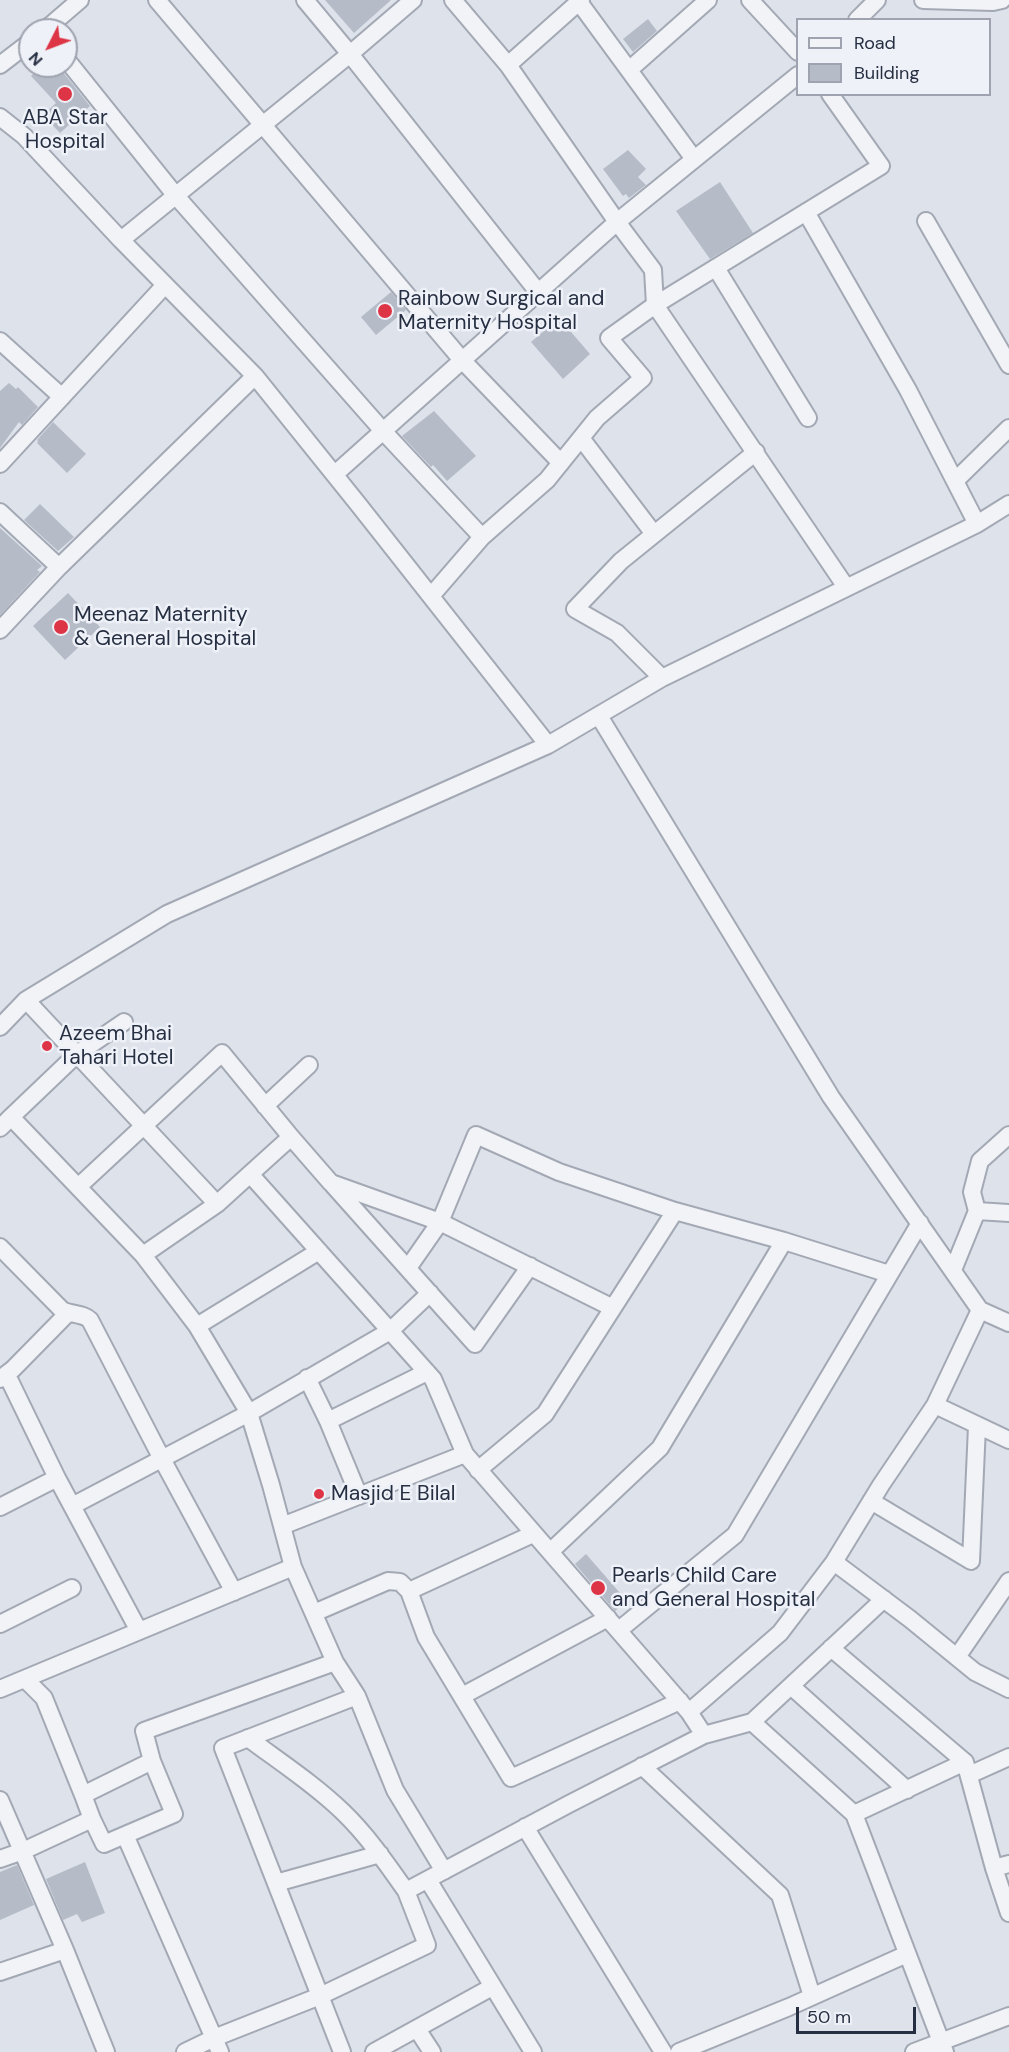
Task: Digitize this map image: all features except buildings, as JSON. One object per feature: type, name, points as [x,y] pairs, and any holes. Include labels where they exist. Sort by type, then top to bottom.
[{"type":"street","points":[[59,18],[80,0]]},
{"type":"street","points":[[157,0],[462,360],[561,463]]},
{"type":"street","points":[[305,0],[538,292]]},
{"type":"street","points":[[120,240],[350,54],[413,0]]},
{"type":"street","points":[[453,0],[508,65],[617,222],[654,270],[655,305],[846,587]]},
{"type":"street","points":[[629,70],[708,0]]},
{"type":"street","points":[[750,0],[796,50]]},
{"type":"street","points":[[858,18],[877,0]]},
{"type":"street","points":[[923,0],[993,2],[1002,0]]},
{"type":"street","points":[[508,65],[580,1],[694,159]]},
{"type":"street","points":[[0,65],[18,51]]},
{"type":"street","points":[[78,74],[176,196],[383,431],[482,537]]},
{"type":"street","points":[[335,474],[617,222],[796,77]]},
{"type":"street","points":[[431,596],[482,537],[547,480],[597,418],[643,378],[609,338],[655,305],[881,166],[831,96]]},
{"type":"street","points":[[0,117],[24,136],[120,240],[255,376],[548,745]]},
{"type":"street","points":[[806,212],[908,390],[977,524]]},
{"type":"street","points":[[927,220],[1009,364]]},
{"type":"street","points":[[716,268],[808,418]]},
{"type":"street","points":[[0,464],[165,285]]},
{"type":"street","points":[[0,341],[62,397]]},
{"type":"street","points":[[0,630],[59,567],[255,376]]},
{"type":"street","points":[[956,480],[1009,428]]},
{"type":"street","points":[[581,438],[654,534]]},
{"type":"street","points":[[662,678],[617,633],[575,609],[621,561],[756,452]]},
{"type":"street","points":[[0,1027],[26,1000],[167,914],[548,745],[662,678],[977,524],[1009,504]]},
{"type":"street","points":[[0,512],[59,567]]},
{"type":"street","points":[[599,716],[831,1097],[980,1310],[1009,1323]]},
{"type":"street","points":[[26,1000],[217,1204]]},
{"type":"street","points":[[124,1022],[77,1054],[5,1122],[78,1187],[143,1255],[197,1326],[249,1413],[293,1567],[335,1662],[357,1696],[395,1790],[444,1871]]},
{"type":"street","points":[[78,1187],[222,1053],[291,1137],[475,1344],[530,1266]]},
{"type":"street","points":[[265,1106],[309,1065]]},
{"type":"street","points":[[408,1268],[440,1222],[476,1135],[559,1172],[675,1211],[784,1241],[889,1274]]},
{"type":"street","points":[[953,1270],[977,1211],[972,1192],[980,1161],[1009,1136]]},
{"type":"street","points":[[143,1255],[217,1204],[291,1137]]},
{"type":"street","points":[[250,1174],[434,1379],[465,1454],[685,1707],[704,1735]]},
{"type":"street","points":[[331,1183],[440,1222],[613,1308]]},
{"type":"street","points":[[478,1470],[545,1414],[675,1211]]},
{"type":"street","points":[[977,1211],[1009,1213]]},
{"type":"street","points":[[462,1696],[613,1624],[735,1535],[920,1223]]},
{"type":"street","points":[[550,1552],[660,1448],[784,1241]]},
{"type":"street","points":[[0,1247],[58,1306],[68,1313],[90,1320],[234,1592]]},
{"type":"street","points":[[197,1326],[319,1251]]},
{"type":"street","points":[[72,1506],[249,1413],[390,1331],[430,1293]]},
{"type":"street","points":[[314,1613],[388,1581],[400,1582],[409,1591],[426,1637],[511,1778],[685,1707],[780,1633],[834,1562],[871,1501],[935,1405],[980,1310]]},
{"type":"street","points":[[68,1313],[3,1377],[139,1631]]},
{"type":"street","points":[[327,1422],[428,1372]]},
{"type":"street","points":[[307,1378],[359,1496]]},
{"type":"street","points":[[935,1405],[1009,1440]]},
{"type":"street","points":[[871,1501],[971,1561],[977,1426]]},
{"type":"street","points":[[282,1526],[465,1454]]},
{"type":"street","points":[[0,1507],[57,1478]]},
{"type":"street","points":[[409,1591],[533,1534]]},
{"type":"street","points":[[834,1562],[975,1671],[1009,1689]]},
{"type":"street","points":[[0,1689],[293,1567]]},
{"type":"street","points":[[957,1657],[1009,1581]]},
{"type":"street","points":[[0,1624],[72,1587]]},
{"type":"street","points":[[406,1892],[525,1827],[704,1735],[752,1722],[884,1599]]},
{"type":"street","points":[[831,1648],[967,1769],[1002,1866],[1009,1913]]},
{"type":"street","points":[[25,1679],[44,1698],[104,1844],[174,1814],[152,1761],[144,1731],[335,1662]]},
{"type":"street","points":[[791,1686],[907,1790]]},
{"type":"street","points":[[342,2052],[223,1748],[357,1696]]},
{"type":"street","points":[[752,1722],[854,1814],[942,2046]]},
{"type":"street","points":[[185,2052],[218,2045],[427,1945],[406,1892],[380,1854],[336,1806],[248,1738]]},
{"type":"street","points":[[854,1814],[907,1790],[1009,1757]]},
{"type":"street","points":[[82,1794],[152,1761]]},
{"type":"street","points":[[642,1766],[780,1895],[812,1996]]},
{"type":"street","points":[[0,1800],[106,2052]]},
{"type":"street","points":[[0,1859],[23,1851],[92,1819]]},
{"type":"street","points":[[525,1827],[663,2052]]},
{"type":"street","points":[[125,1835],[218,2045]]},
{"type":"street","points":[[276,1883],[380,1854]]},
{"type":"street","points":[[428,1880],[533,2052]]},
{"type":"street","points":[[0,1972],[65,1950]]},
{"type":"street","points":[[679,2052],[907,1954]]},
{"type":"street","points":[[374,2052],[492,1987]]},
{"type":"street","points":[[914,2052],[942,2046],[1009,2016]]},
{"type":"street","points":[[417,2029],[432,2052]]},
{"type":"place","name":"ABA Star Hospital","points":[[65,94]]},
{"type":"place","name":"Rainbow Surgical and Maternity Hospital","points":[[385,311]]},
{"type":"place","name":"Meenaz Maternity & General Hospital","points":[[61,627]]},
{"type":"place","name":"Azeem Bhai Tahari Hotel","points":[[47,1046]]},
{"type":"place","name":"Masjid E Bilal","points":[[319,1494]]},
{"type":"place","name":"Pearls Child Care and General Hospital","points":[[598,1588]]}]
